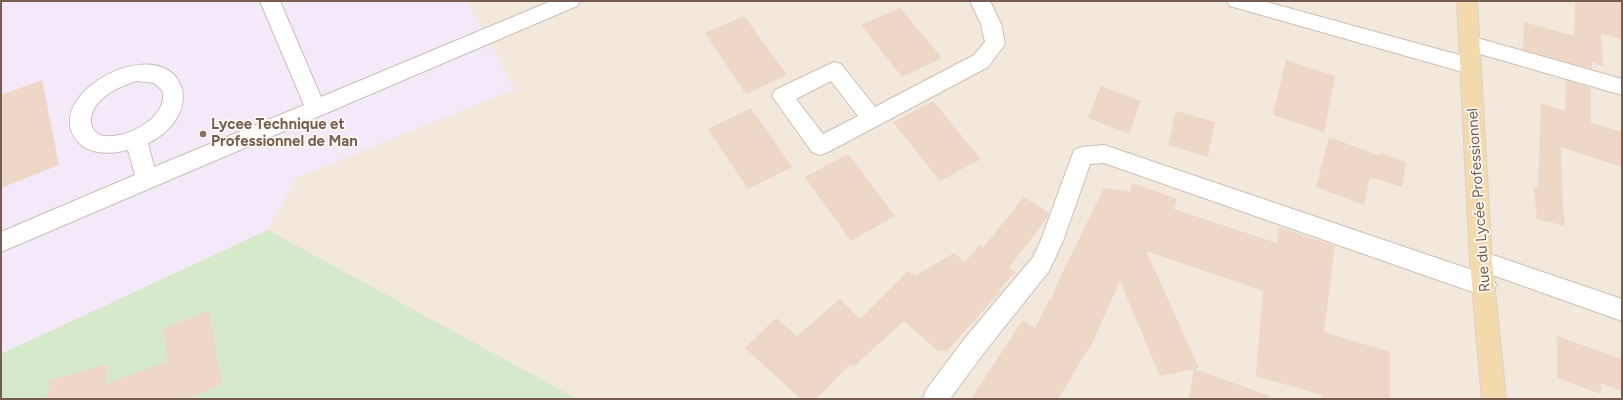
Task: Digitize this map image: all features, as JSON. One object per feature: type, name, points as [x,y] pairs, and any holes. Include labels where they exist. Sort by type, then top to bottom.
[{"type":"main road","name":"Rue du Lycée Professionnel","points":[[1467,1],[1481,261],[1494,399]]},
{"type":"street","points":[[270,1],[316,109]]},
{"type":"street","points":[[1,242],[570,1]]},
{"type":"street","points":[[872,118],[981,61],[995,44],[991,24],[980,1]]},
{"type":"street","points":[[1237,1],[1470,66]]},
{"type":"street","points":[[1470,44],[1622,87]]},
{"type":"street","points":[[136,139],[147,180]]},
{"type":"street","points":[[935,399],[974,346],[1042,264],[1052,241],[1082,156],[1104,154],[1484,285]]},
{"type":"street","points":[[1481,261],[1622,310]]},
{"type":"shaded area","points":[[1,1],[1622,1],[1622,399],[1,399]]},
{"type":"shaded area","name":"Lycee Technique et Professionnel de Man","points":[[1,1],[467,1],[515,89],[296,178],[268,230],[1,354]]},
{"type":"green space","points":[[268,230],[577,399],[1,399],[1,354]]},
{"type":"building","points":[[1575,1],[1622,1],[1622,40],[1601,34],[1603,66],[1592,62],[1592,69],[1523,50],[1524,22],[1574,36]]},
{"type":"building","points":[[900,8],[942,58],[902,77],[861,25]]},
{"type":"building","points":[[744,16],[787,75],[746,94],[705,33]]},
{"type":"building","points":[[1286,60],[1335,76],[1324,132],[1273,115]]},
{"type":"building","points":[[42,80],[59,165],[1,188],[1,95]]},
{"type":"building","points":[[1566,80],[1591,88],[1591,123],[1622,132],[1622,167],[1561,147],[1565,226],[1537,219],[1534,187],[1538,187],[1541,103],[1565,111]]},
{"type":"building","points":[[1101,86],[1141,101],[1129,134],[1088,118]]},
{"type":"building","points":[[933,101],[981,159],[940,181],[893,122]]},
{"type":"building","points":[[751,108],[792,167],[748,189],[708,129]]},
{"type":"building","points":[[1176,111],[1215,122],[1208,157],[1168,145]]},
{"type":"building","points":[[1329,137],[1380,156],[1381,153],[1406,162],[1402,187],[1370,177],[1364,205],[1316,187]]},
{"type":"building","points":[[848,154],[895,216],[851,241],[805,177]]},
{"type":"building","points":[[1132,183],[1177,199],[1174,209],[1277,243],[1279,227],[1335,246],[1324,332],[1390,352],[1390,399],[1321,399],[1322,395],[1256,376],[1263,291],[1146,251],[1199,368],[1160,376],[1120,281],[1092,343],[1058,399],[971,399],[1023,320],[1035,328],[1050,298],[1052,300],[1055,288],[1104,188],[1130,192]]},
{"type":"building","points":[[1024,197],[1049,213],[1047,218],[1009,268],[1015,272],[999,290],[1001,291],[947,351],[938,351],[904,321],[853,367],[850,364],[816,399],[801,399],[745,348],[776,318],[797,336],[840,299],[860,319],[908,271],[915,276],[954,253],[965,262],[980,245],[983,248]]},
{"type":"building","points":[[209,310],[222,384],[186,399],[47,399],[50,380],[108,364],[106,384],[168,361],[163,329]]},
{"type":"building","points":[[1557,336],[1622,359],[1622,391],[1601,383],[1601,394],[1557,378]]},
{"type":"building","points":[[1194,369],[1270,396],[1269,399],[1189,399]]},
{"type":"place","name":"Lycee Technique et Professionnel de Man","points":[[203,134]]}]
